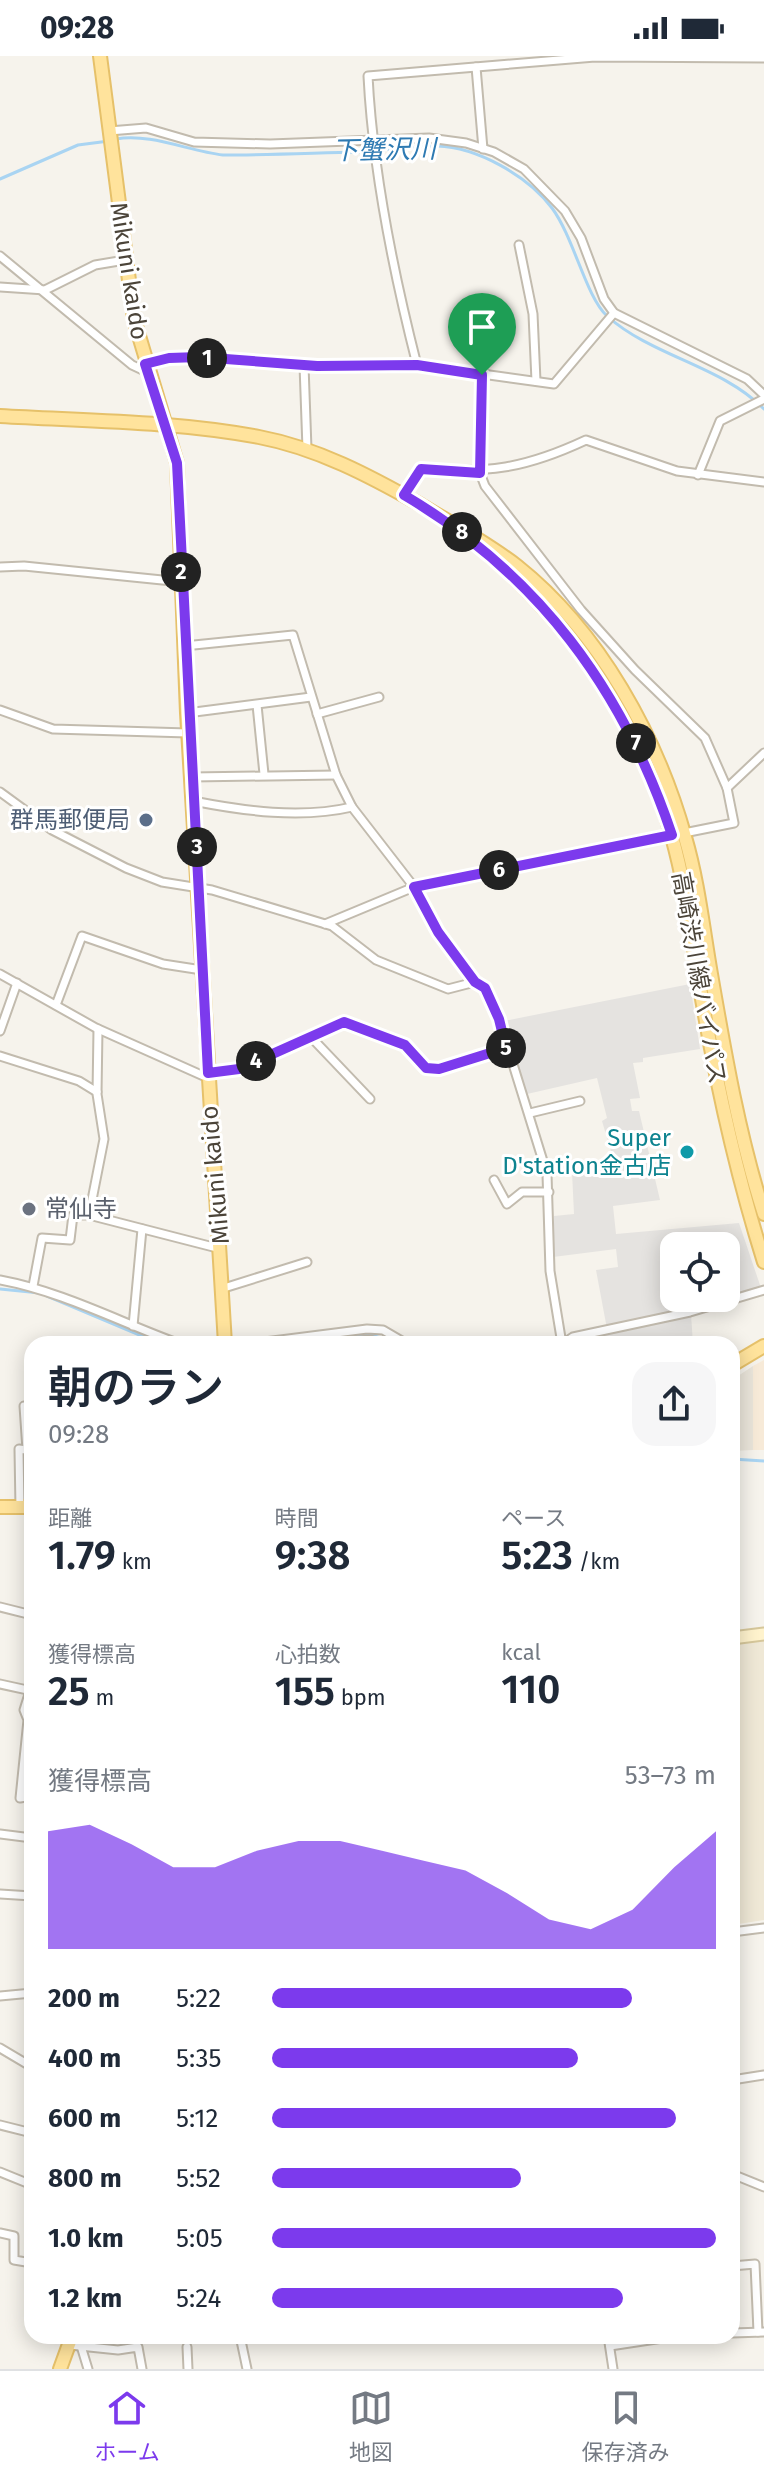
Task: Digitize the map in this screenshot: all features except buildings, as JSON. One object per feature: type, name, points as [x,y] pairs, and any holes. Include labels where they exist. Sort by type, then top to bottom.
[{"type":"main road","name":"Mikuni kaido","points":[[100,56],[125,260],[146,368],[177,463],[188,733],[200,889],[202,970],[225,1336]]},
{"type":"main road","name":"高崎渋川線バイパス","points":[[0,416],[167,425],[260,437],[307,449],[404,495],[452,524],[526,589],[588,662],[635,740],[678,834],[741,1135],[764,1214]]},
{"type":"main road","name":"高崎渋川線バイパス","points":[[678,834],[728,1138],[764,1262]]},
{"type":"main road","points":[[740,1360],[764,1346]]},
{"type":"main road","points":[[0,1507],[24,1507]]},
{"type":"main road","points":[[60,2369],[73,2344]]},
{"type":"street","points":[[417,365],[403,311],[372,142],[368,76],[595,57],[764,58]]},
{"type":"street","points":[[476,67],[483,149]]},
{"type":"street","points":[[109,131],[146,128],[194,142],[372,142],[429,138],[483,149],[524,169],[565,211],[581,238],[604,299],[614,313],[747,379],[764,397],[720,421],[698,475]]},
{"type":"street","points":[[519,245],[533,314],[536,381]]},
{"type":"street","points":[[0,256],[45,290],[132,365],[146,368],[169,358],[199,357],[304,365],[417,365],[554,384],[614,313]]},
{"type":"street","points":[[0,287],[45,290],[74,272],[125,260]]},
{"type":"street","points":[[304,365],[307,449]]},
{"type":"street","points":[[325,924],[414,887],[734,823],[727,788],[705,738],[635,670],[581,610],[485,486],[480,473],[482,375]]},
{"type":"street","points":[[404,495],[421,469],[480,473],[538,461],[586,440],[698,475],[764,482]]},
{"type":"street","points":[[0,567],[24,566],[182,582]]},
{"type":"street","points":[[184,646],[293,635],[336,775],[352,807],[414,887],[438,932],[475,982],[485,988],[499,1019],[506,1048],[530,1113],[549,1192],[550,1271],[562,1336]]},
{"type":"street","points":[[187,713],[311,697]]},
{"type":"street","points":[[317,714],[379,697]]},
{"type":"street","points":[[257,705],[264,774]]},
{"type":"street","points":[[0,710],[53,729],[188,733]]},
{"type":"street","points":[[727,788],[764,753]]},
{"type":"street","points":[[192,777],[336,775]]},
{"type":"street","points":[[0,792],[52,830],[126,868],[162,882],[200,889],[325,924],[376,960],[448,989],[475,982]]},
{"type":"street","points":[[193,801],[238,810],[330,812],[352,807]]},
{"type":"street","points":[[56,1005],[82,936],[163,964],[202,970]]},
{"type":"street","points":[[0,974],[98,1029],[208,1075],[239,1069],[333,1024],[354,1023],[405,1045],[426,1068],[439,1069],[506,1048]]},
{"type":"street","points":[[0,1031],[17,983]]},
{"type":"street","points":[[89,1215],[104,1139],[97,1092],[98,1029]]},
{"type":"street","points":[[310,1036],[370,1099]]},
{"type":"street","points":[[0,1056],[79,1081],[97,1092]]},
{"type":"street","points":[[530,1113],[580,1101]]},
{"type":"street","points":[[494,1180],[507,1204],[522,1192],[549,1192]]},
{"type":"street","points":[[33,1286],[42,1238],[70,1240],[73,1215],[89,1215],[221,1249]]},
{"type":"street","points":[[133,1326],[142,1229]]},
{"type":"street","points":[[224,1288],[307,1262]]},
{"type":"street","points":[[0,1280],[33,1286],[159,1336]]},
{"type":"street","points":[[578,1336],[690,1312],[764,1290]]},
{"type":"street","points":[[312,1336],[367,1329],[383,1330],[393,1336]]},
{"type":"street","points":[[24,1450],[19,1449],[24,1490]]},
{"type":"street","points":[[0,1607],[24,1613]]},
{"type":"street","points":[[740,1637],[764,1634]]},
{"type":"street","points":[[0,1684],[24,1689]]},
{"type":"street","points":[[24,1779],[20,1798],[24,1797]]},
{"type":"street","points":[[0,1834],[24,1837]]},
{"type":"street","points":[[0,1894],[24,1896]]},
{"type":"street","points":[[740,1931],[764,1928]]},
{"type":"street","points":[[0,1996],[24,1994]]},
{"type":"street","points":[[0,2048],[24,2062]]},
{"type":"street","points":[[740,2079],[764,2075]]},
{"type":"street","points":[[0,2125],[24,2131]]},
{"type":"street","points":[[0,2172],[24,2182]]},
{"type":"street","points":[[740,2177],[764,2187]]},
{"type":"street","points":[[0,2233],[14,2236],[14,2260],[24,2262]]},
{"type":"street","points":[[740,2265],[755,2264],[761,2332],[740,2333]]},
{"type":"street","points":[[75,2344],[88,2369]]},
{"type":"street","points":[[85,2344],[118,2350],[138,2347],[142,2369]]},
{"type":"street","points":[[242,2344],[247,2369]]},
{"type":"street","points":[[613,2369],[610,2346],[623,2344]]},
{"type":"street","points":[[187,2347],[188,2369]]},
{"type":"shaded area","points":[[690,984],[700,1049],[643,1058],[643,1062],[633,1063],[640,1098],[630,1099],[632,1111],[639,1111],[660,1200],[613,1206],[616,1234],[739,1223],[761,1288],[740,1293],[740,1232],[660,1232],[660,1312],[677,1312],[607,1329],[596,1270],[618,1267],[616,1249],[553,1257],[554,1216],[574,1214],[572,1172],[615,1165],[602,1121],[607,1118],[597,1078],[527,1094],[504,1021]]},
{"type":"shaded area","points":[[691,1314],[692,1336],[601,1336]]},
{"type":"shaded area","points":[[764,1360],[764,1450],[753,1450],[753,1366]]},
{"type":"shaded area","points":[[753,1366],[753,1450],[740,1451],[740,1375]]},
{"type":"shaded area","points":[[764,1639],[764,1920],[740,1924],[740,1643]]},
{"type":"waterway","name":"下蟹沢川","points":[[116,139],[143,138],[223,155],[358,152],[437,146],[485,158],[530,185],[552,208],[593,295],[607,316],[645,342],[727,382],[764,409]]},
{"type":"waterway","name":"下蟹沢川","points":[[0,179],[78,145],[109,141]]},
{"type":"waterway","points":[[0,1289],[40,1293]]},
{"type":"waterway","points":[[47,1296],[142,1336]]},
{"type":"waterway","points":[[360,1336],[374,1336]]},
{"type":"waterway","points":[[740,1460],[764,1461]]},
{"type":"place","name":"群馬郵便局","points":[[146,820]]},
{"type":"place","name":"Super D'station金古店","points":[[687,1152]]},
{"type":"place","name":"常仙寺","points":[[29,1209]]},
{"type":"route","points":[[199,357],[241,363],[317,366],[417,365],[482,375],[480,473],[421,469],[404,495],[452,524],[495,560],[544,608],[588,662],[635,740],[672,835],[414,887],[438,932],[475,982],[485,988],[499,1019],[506,1048],[439,1069],[426,1068],[418,1063],[405,1045],[354,1023],[344,1022],[333,1024],[239,1069],[208,1073],[200,889],[187,713],[177,463],[145,364],[169,358],[199,357]]}]
